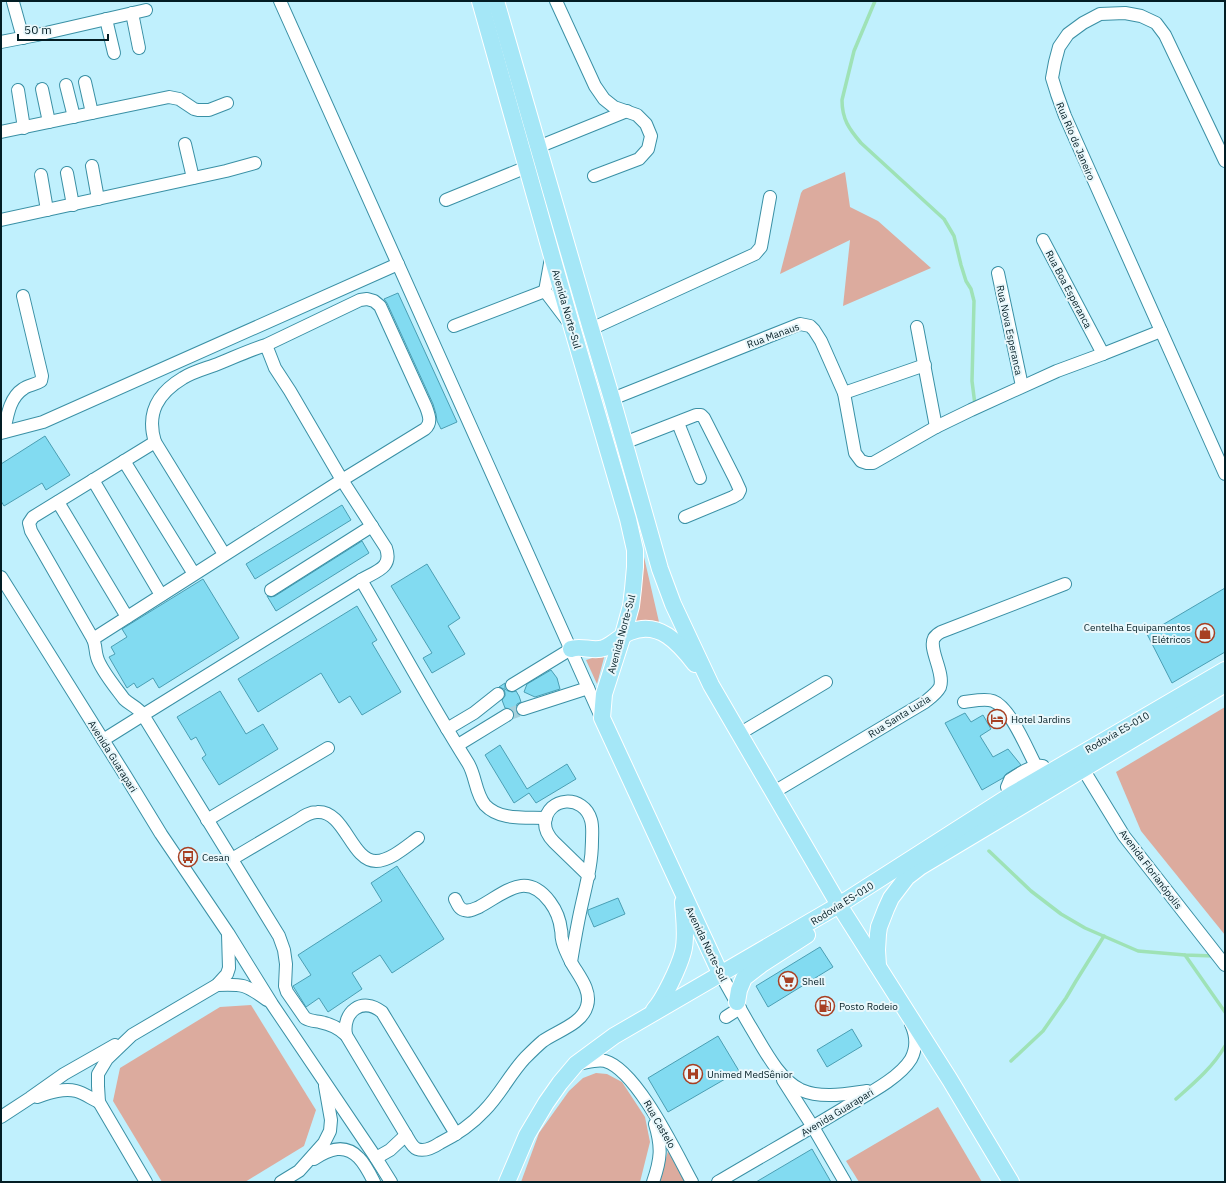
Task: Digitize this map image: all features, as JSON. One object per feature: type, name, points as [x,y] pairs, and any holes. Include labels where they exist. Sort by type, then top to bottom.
[{"type":"main road","name":"Avenida Norte-Sul","points":[[480,1],[570,324],[628,519],[634,550],[634,588],[631,606],[604,694],[602,718],[720,973]]},
{"type":"main road","name":"Avenida Norte-Sul","points":[[496,1],[660,569],[673,604],[710,685],[840,905],[950,1080],[1011,1182]]},
{"type":"main road","points":[[571,649],[575,647],[598,649],[605,648],[623,635],[630,632],[648,628],[655,629],[663,633],[685,652],[710,685]]},
{"type":"main road","name":"Rodovia ES-010","points":[[506,1182],[527,1135],[560,1083],[576,1064],[614,1036],[720,973],[840,905],[1011,796],[1042,769],[1225,670]]},
{"type":"main road","name":"Rodovia ES-010","points":[[878,967],[877,950],[880,927],[891,898],[907,877],[920,867],[1225,684]]},
{"type":"main road","points":[[648,1015],[660,1003],[674,975],[683,952],[685,924],[681,889]]},
{"type":"main road","points":[[738,1005],[739,990],[744,978],[762,964],[808,934],[814,920]]},
{"type":"street","points":[[280,1],[602,718]]},
{"type":"street","points":[[556,1],[595,86],[604,99],[614,107],[637,115],[646,124],[651,136],[648,149],[638,159],[594,176]]},
{"type":"street","points":[[13,2],[23,38]]},
{"type":"street","points":[[1,42],[146,10]]},
{"type":"street","points":[[132,13],[139,48]]},
{"type":"street","name":"Rua Rio de Janeiro","points":[[1225,162],[1165,35],[1156,23],[1141,16],[1125,13],[1100,14],[1083,23],[1068,34],[1059,47],[1052,78],[1057,94],[1068,123],[1225,474]]},
{"type":"street","points":[[106,19],[114,53]]},
{"type":"street","points":[[85,82],[92,113]]},
{"type":"street","points":[[66,85],[74,117]]},
{"type":"street","points":[[42,89],[49,122]]},
{"type":"street","points":[[18,90],[24,128]]},
{"type":"street","points":[[1,132],[169,97],[179,99],[198,110],[209,110],[228,103]]},
{"type":"street","points":[[538,147],[627,111]]},
{"type":"street","points":[[185,144],[193,178]]},
{"type":"street","points":[[1,220],[256,163]]},
{"type":"street","points":[[92,166],[98,199]]},
{"type":"street","points":[[446,200],[527,167]]},
{"type":"street","points":[[66,172],[73,205]]},
{"type":"street","points":[[41,175],[47,210]]},
{"type":"street","points":[[591,329],[755,254],[761,247],[770,197]]},
{"type":"street","name":"Rua Boa Esperanca","points":[[1043,240],[1103,354]]},
{"type":"street","points":[[551,255],[545,291],[570,324]]},
{"type":"street","points":[[2,433],[43,422],[398,264]]},
{"type":"street","name":"Rua Nova Esperanca","points":[[998,274],[1022,386]]},
{"type":"street","points":[[454,326],[545,291]]},
{"type":"street","points":[[2,433],[10,405],[15,397],[23,388],[37,384],[41,381],[42,376],[23,296]]},
{"type":"street","points":[[93,639],[224,554],[425,430],[429,425],[426,407],[380,306],[374,301],[360,300],[266,345],[249,350],[184,377],[168,389],[157,402],[153,409],[152,417],[153,434],[156,442],[224,554]]},
{"type":"street","name":"Rua Manaus","points":[[612,399],[800,324],[810,326],[814,330],[844,393],[855,452],[861,461],[873,463],[936,427]]},
{"type":"street","points":[[917,327],[936,427],[1057,371],[1161,331]]},
{"type":"street","points":[[103,740],[382,568],[388,562],[389,556],[386,548],[342,480],[275,368],[266,345]]},
{"type":"street","points":[[844,393],[925,365]]},
{"type":"street","points":[[624,443],[696,415],[701,415],[704,418],[740,490],[738,494],[733,497],[685,516]]},
{"type":"street","points":[[678,423],[700,478]]},
{"type":"street","points":[[156,442],[33,517],[29,523],[29,526],[93,639],[101,666],[125,700],[140,710],[232,859],[281,942],[286,964],[285,986],[287,992],[305,1018],[309,1021],[335,1027],[346,1035],[406,1135],[416,1149],[420,1150],[436,1146],[456,1134],[485,1111],[516,1068],[533,1050],[552,1035],[578,1020],[586,1011],[589,999],[586,988],[571,962],[562,940],[560,921],[556,912],[550,902],[533,887],[527,885],[514,888],[471,910],[463,910],[455,899]]},
{"type":"street","points":[[124,461],[194,574]]},
{"type":"street","points":[[92,480],[161,595]]},
{"type":"street","points":[[58,502],[127,617]]},
{"type":"street","points":[[271,590],[372,526]]},
{"type":"street","name":"Avenida Guarapari","points":[[1,577],[160,834],[228,933],[272,1004],[391,1182]]},
{"type":"street","points":[[361,580],[447,729],[470,765],[481,798],[486,805],[506,817],[546,818]]},
{"type":"street","name":"Rua Santa Luzia","points":[[774,792],[925,702],[936,692],[940,686],[941,679],[932,644],[933,638],[941,632],[1065,584]]},
{"type":"street","points":[[512,685],[571,649]]},
{"type":"street","points":[[739,734],[826,682]]},
{"type":"street","points":[[523,710],[588,688]]},
{"type":"street","points":[[447,729],[474,713],[498,694]]},
{"type":"street","points":[[964,702],[987,700],[993,701],[1002,707],[1012,720],[1042,769]]},
{"type":"street","points":[[458,745],[507,715]]},
{"type":"street","points":[[207,820],[328,748]]},
{"type":"street","name":"Avenida Florianópolis","points":[[1083,769],[1124,836],[1225,965]]},
{"type":"street","points":[[571,962],[581,907],[589,876],[592,835],[591,821],[587,810],[576,802],[561,802],[549,811],[545,826],[550,837],[589,876]]},
{"type":"street","points":[[232,859],[307,814],[319,811],[331,816],[338,822],[347,833],[355,847],[368,859],[376,861],[390,857],[418,838]]},
{"type":"street","points":[[1,1117],[64,1074],[217,985],[229,968],[228,933]]},
{"type":"street","name":"Avenida Norte-Sul","points":[[720,973],[766,1054],[785,1078],[794,1086],[802,1090],[829,1095],[873,1091]]},
{"type":"street","points":[[217,985],[238,984],[245,986],[272,1004]]},
{"type":"street","points":[[726,1017],[738,1005]]},
{"type":"street","points":[[346,1035],[344,1028],[346,1020],[355,1008],[370,1006],[377,1008],[382,1012],[456,1134]]},
{"type":"street","name":"Avenida Guarapari","points":[[718,1182],[873,1091],[896,1075],[907,1064],[913,1054],[915,1038],[908,1014]]},
{"type":"street","points":[[132,1035],[107,1059],[98,1074],[99,1102],[146,1182]]},
{"type":"street","points":[[766,1054],[813,1127],[845,1182]]},
{"type":"street","name":"Rua Castelo","points":[[576,1064],[598,1060],[614,1065],[626,1075],[649,1104],[692,1182]]},
{"type":"street","points":[[299,1171],[324,1143],[330,1131],[331,1120],[323,1080]]},
{"type":"street","points":[[30,1098],[66,1090],[76,1091],[99,1102]]},
{"type":"street","points":[[649,1104],[659,1138],[660,1147],[660,1156],[653,1182]]},
{"type":"street","points":[[376,1158],[390,1150],[406,1135]]},
{"type":"street","points":[[281,1182],[299,1171],[324,1152],[332,1149],[344,1149],[360,1159],[374,1182]]},
{"type":"shaded area","points":[[845,172],[850,207],[878,221],[931,268],[843,306],[850,240],[780,274],[801,193],[803,190]]},
{"type":"shaded area","points":[[644,557],[659,622],[632,621],[641,584]]},
{"type":"shaded area","points":[[605,654],[597,684],[586,660]]},
{"type":"shaded area","points":[[1225,707],[1225,935],[1141,831],[1116,772]]},
{"type":"shaded area","points":[[251,1005],[316,1110],[304,1146],[245,1182],[162,1182],[113,1101],[120,1068],[220,1007]]},
{"type":"shaded area","points":[[596,1073],[607,1074],[622,1082],[645,1117],[650,1142],[640,1182],[521,1182],[539,1133],[569,1091],[583,1078]]},
{"type":"shaded area","points":[[938,1107],[982,1182],[859,1182],[846,1161]]},
{"type":"shaded area","points":[[668,1151],[685,1182],[659,1182]]},
{"type":"building","points":[[398,293],[457,422],[441,429],[437,421],[433,404],[384,299]]},
{"type":"building","points":[[45,436],[70,475],[46,490],[42,483],[4,506],[1,501],[1,464]]},
{"type":"building","points":[[342,505],[351,520],[255,579],[246,564]]},
{"type":"building","points":[[362,541],[369,553],[276,611],[267,596],[275,596]]},
{"type":"building","points":[[427,564],[460,618],[448,626],[465,654],[432,673],[423,658],[432,653],[391,586]]},
{"type":"building","points":[[203,579],[239,638],[159,688],[153,678],[137,688],[134,683],[127,688],[109,657],[115,654],[111,647],[127,637],[122,629]]},
{"type":"building","points":[[1225,588],[1225,652],[1172,683],[1147,634]]},
{"type":"building","points":[[357,606],[377,640],[372,643],[401,692],[362,715],[350,696],[339,703],[321,673],[258,712],[238,679]]},
{"type":"building","points":[[551,670],[557,678],[560,689],[535,697],[524,692],[527,684]]},
{"type":"building","points":[[505,683],[505,689],[512,692],[516,691],[521,702],[517,704],[517,714],[514,715],[511,709],[505,708],[502,700],[505,693],[504,689],[499,687]]},
{"type":"building","points":[[220,691],[246,734],[263,724],[278,749],[219,785],[202,758],[206,755],[196,737],[191,740],[177,717]]},
{"type":"building","points":[[965,713],[971,722],[983,715],[991,729],[980,736],[993,757],[1008,749],[1021,765],[1006,774],[1003,778],[982,790],[945,723]]},
{"type":"building","points":[[500,745],[527,789],[567,764],[576,779],[536,803],[529,793],[514,803],[485,755]]},
{"type":"building","points":[[397,866],[444,939],[392,973],[380,955],[352,973],[362,989],[328,1012],[319,998],[306,1007],[293,986],[311,975],[298,955],[382,901],[371,883]]},
{"type":"building","points":[[618,898],[625,914],[594,927],[588,910]]},
{"type":"building","name":"Shell","points":[[820,947],[833,967],[768,1007],[756,986]]},
{"type":"building","points":[[852,1029],[862,1046],[827,1067],[817,1050]]},
{"type":"building","points":[[718,1036],[739,1071],[668,1112],[648,1078]]},
{"type":"building","points":[[812,1149],[831,1182],[756,1182]]},
{"type":"waterway","points":[[875,1],[854,51],[842,100],[843,113],[847,123],[861,143],[944,219],[954,236],[961,265],[966,281],[971,289],[974,301],[972,381],[975,405]]},
{"type":"waterway","points":[[989,851],[1031,891],[1061,914],[1085,928],[1138,951],[1214,956]]},
{"type":"waterway","points":[[1011,1061],[1043,1031],[1066,998],[1104,936]]},
{"type":"waterway","points":[[1185,955],[1225,1012]]},
{"type":"waterway","points":[[1176,1099],[1209,1068],[1225,1046]]},
{"type":"tunnel","points":[[507,715],[523,709]]},
{"type":"place","name":"Centelha Equipamentos Elétricos","points":[[1205,633]]},
{"type":"place","name":"Hotel Jardins","points":[[997,719]]},
{"type":"place","name":"Cesan","points":[[188,857]]},
{"type":"place","name":"Shell","points":[[788,981]]},
{"type":"place","name":"Posto Rodeio","points":[[825,1006]]},
{"type":"place","name":"Unimed MedSênior","points":[[693,1074]]}]
